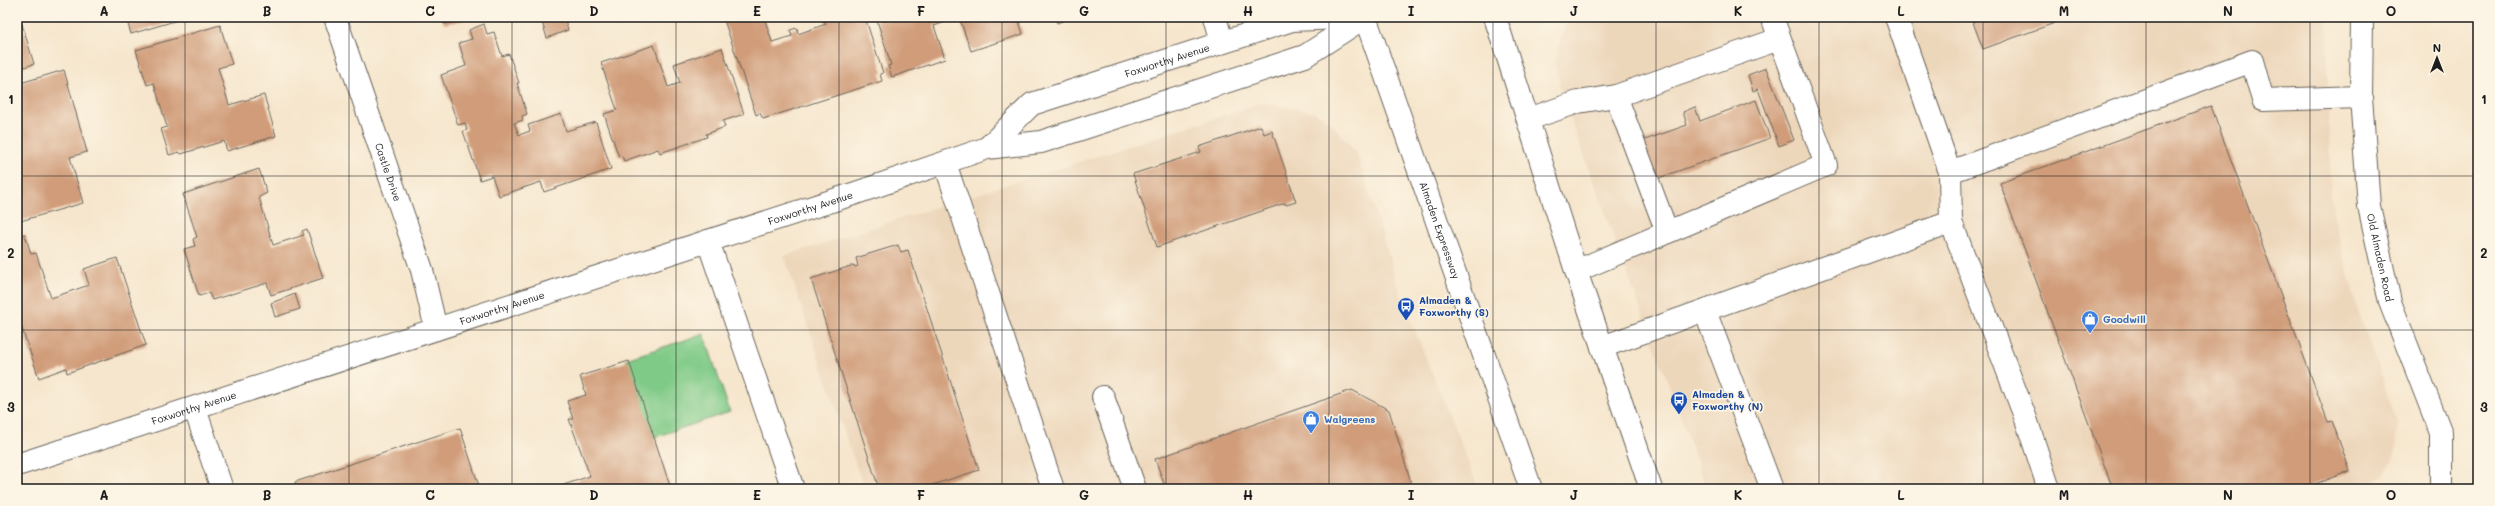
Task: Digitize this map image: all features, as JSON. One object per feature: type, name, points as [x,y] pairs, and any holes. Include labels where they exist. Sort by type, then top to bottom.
[{"type":"street","name":"Castle Drive","points":[[335,17],[422,270],[436,329]]},
{"type":"street","points":[[1215,17],[1222,42]]},
{"type":"street","name":"Foxworthy Avenue","points":[[987,148],[1032,104],[1292,20],[1365,17]]},
{"type":"street","name":"Foxworthy Avenue","points":[[17,465],[195,409],[987,148],[1041,142],[1305,56],[1365,17]]},
{"type":"street","name":"Almaden Expressway","points":[[1365,17],[1531,489]]},
{"type":"street","points":[[1496,17],[1576,271],[1652,489]]},
{"type":"street","points":[[1576,271],[1826,165],[1778,39],[1772,17]]},
{"type":"street","points":[[1896,17],[1950,172],[1951,222],[2026,420],[2050,489]]},
{"type":"street","name":"Old Almaden Road","points":[[2362,17],[2361,97],[2370,206],[2390,302],[2441,433],[2441,489]]},
{"type":"street","points":[[1529,119],[1578,102],[1616,96],[1778,39]]},
{"type":"street","points":[[1950,172],[2252,61],[2263,100],[2361,97]]},
{"type":"street","points":[[1616,96],[1667,232]]},
{"type":"street","points":[[945,163],[1053,489]]},
{"type":"street","points":[[1602,347],[1951,222]]},
{"type":"street","points":[[708,241],[793,489]]},
{"type":"street","points":[[1705,311],[1772,489]]},
{"type":"street","points":[[1103,397],[1135,489]]},
{"type":"street","points":[[195,409],[222,489]]},
{"type":"shaded area","points":[[1573,17],[2326,17],[2331,200],[2337,231],[2358,311],[2398,425],[2395,455],[2383,476],[2362,489],[1707,489],[1562,96],[1555,62],[1564,27]]},
{"type":"shaded area","points":[[1263,103],[1315,112],[1333,125],[1357,153],[1401,296],[1479,489],[864,489],[784,256]]},
{"type":"green space","points":[[704,334],[730,412],[652,438],[626,359]]},
{"type":"building","points":[[126,17],[188,17],[131,34]]},
{"type":"building","points":[[442,17],[473,17],[473,18],[444,24]]},
{"type":"building","points":[[547,17],[564,17],[568,30],[547,38],[541,19]]},
{"type":"building","points":[[723,17],[764,17],[772,42],[792,36],[790,30],[797,28],[798,34],[826,24],[823,17],[865,17],[883,73],[880,74],[882,81],[763,119],[760,113],[756,115]]},
{"type":"building","points":[[876,17],[959,17],[934,26],[945,59],[892,77],[888,66],[891,65]]},
{"type":"building","points":[[959,17],[1015,17],[1016,21],[1019,21],[1023,34],[971,51]]},
{"type":"building","points":[[1055,17],[1073,17],[1057,23]]},
{"type":"building","points":[[1971,17],[2071,17],[1983,49]]},
{"type":"building","points":[[22,24],[34,64],[17,69],[17,25]]},
{"type":"building","points":[[484,24],[487,34],[494,32],[502,56],[509,54],[519,83],[517,83],[527,114],[522,116],[523,120],[514,123],[519,135],[530,131],[528,125],[561,114],[566,131],[596,122],[611,169],[544,192],[541,182],[499,196],[492,176],[480,180],[463,131],[467,130],[465,123],[458,125],[441,75],[466,66],[459,43],[472,39],[469,30]]},
{"type":"building","points":[[220,25],[232,64],[218,68],[229,105],[264,95],[276,136],[227,151],[224,141],[181,154],[179,152],[169,155],[161,129],[167,127],[154,83],[147,85],[136,50]]},
{"type":"building","points":[[654,45],[668,87],[680,83],[674,64],[722,48],[744,114],[723,121],[725,127],[706,134],[707,137],[660,153],[658,149],[624,161],[622,156],[619,157],[604,114],[617,110],[601,63]]},
{"type":"building","points":[[1766,68],[1794,140],[1779,146],[1758,89],[1753,91],[1748,75]]},
{"type":"building","points":[[64,70],[87,152],[70,157],[83,203],[17,222],[17,84]]},
{"type":"building","points":[[1756,100],[1770,138],[1656,179],[1642,141],[1687,125],[1683,112],[1695,107],[1700,121]]},
{"type":"building","points":[[2211,106],[2328,422],[2332,421],[2350,471],[2301,489],[2113,489],[2000,183]]},
{"type":"building","points":[[1261,126],[1264,134],[1272,131],[1296,202],[1286,205],[1285,203],[1157,247],[1133,174],[1201,152],[1199,147]]},
{"type":"building","points":[[259,169],[267,193],[259,197],[273,245],[304,235],[302,231],[307,229],[323,278],[271,295],[267,283],[212,300],[209,293],[199,296],[184,249],[195,246],[193,239],[197,237],[183,194]]},
{"type":"building","points":[[25,234],[31,254],[36,253],[51,298],[89,285],[84,269],[117,258],[146,345],[67,373],[66,368],[39,378],[17,314],[17,237]]},
{"type":"building","points":[[898,245],[901,252],[908,250],[979,470],[926,487],[927,489],[879,489],[811,279],[854,265],[855,267],[858,266],[856,258]]},
{"type":"building","points":[[295,294],[300,309],[275,317],[271,303]]},
{"type":"building","points":[[629,361],[671,489],[552,489],[590,476],[569,419],[573,419],[567,401],[586,395],[580,376]]},
{"type":"building","name":"Walgreens","points":[[1352,390],[1389,410],[1413,489],[1166,489],[1155,459]]},
{"type":"building","points":[[460,428],[480,489],[297,489],[295,482]]},
{"type":"place","name":"Almaden & Foxworthy (S)","points":[[1406,321]]},
{"type":"place","name":"Goodwill","points":[[2090,334]]},
{"type":"place","name":"Almaden & Foxworthy (N)","points":[[1679,415]]},
{"type":"place","name":"Walgreens","points":[[1311,434]]}]
